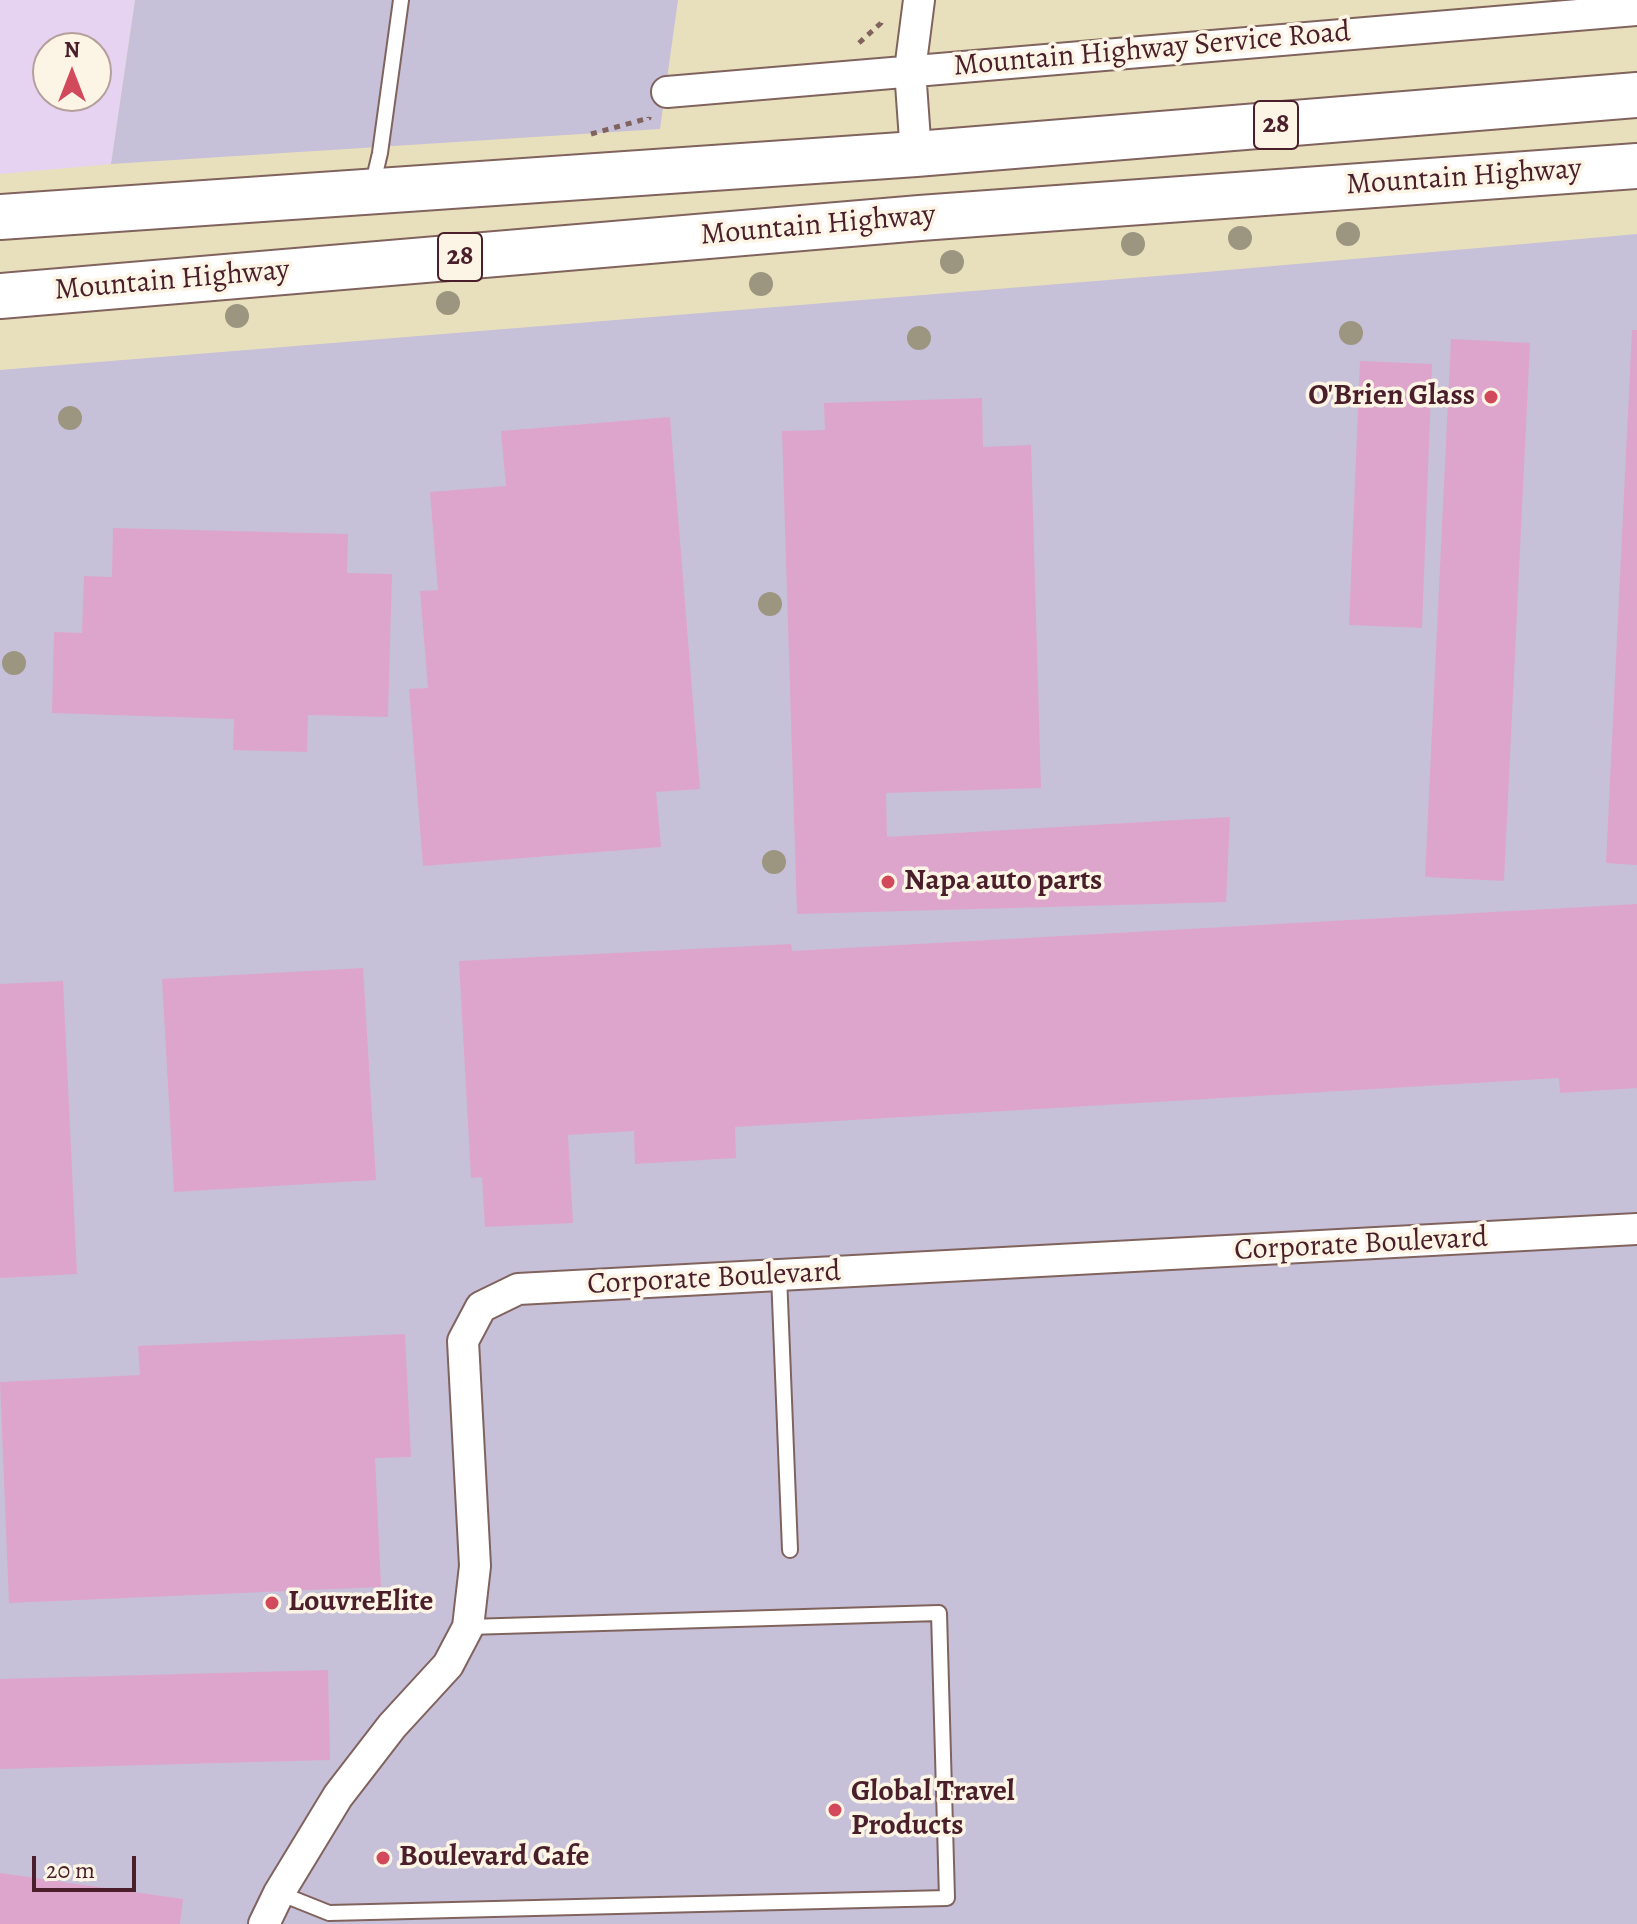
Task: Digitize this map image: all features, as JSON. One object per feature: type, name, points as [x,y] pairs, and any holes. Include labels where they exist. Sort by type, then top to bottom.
[{"type":"main road","name":"28","points":[[0,217],[916,154],[1637,95]]},
{"type":"main road","points":[[916,154],[920,218]]},
{"type":"main road","name":"Mountain Highway","points":[[0,296],[920,218],[1637,166]]},
{"type":"street","points":[[916,154],[910,70],[919,0]]},
{"type":"street","name":"Mountain Highway Service Road","points":[[660,101],[910,70],[1637,10]]},
{"type":"street","name":"Corporate Boulevard","points":[[264,1924],[279,1893],[338,1796],[392,1726],[448,1665],[468,1627],[475,1566],[463,1341],[481,1307],[518,1289],[1637,1229]]},
{"type":"lane","points":[[371,192],[380,153],[401,0]]},
{"type":"lane","points":[[779,1275],[790,1550]]},
{"type":"lane","points":[[279,1893],[329,1913],[947,1898],[939,1613],[468,1627]]},
{"type":"path","points":[[859,44],[881,23]]},
{"type":"path","points":[[583,137],[649,118],[660,101]]},
{"type":"shaded area","points":[[0,0],[135,0],[111,164],[0,174]]},
{"type":"shaded area","points":[[135,0],[678,0],[660,129],[111,164]]},
{"type":"shaded area","points":[[1637,234],[1637,1924],[0,1924],[0,370]]},
{"type":"building","points":[[1632,330],[1637,330],[1637,865],[1606,863]]},
{"type":"building","points":[[1451,339],[1530,343],[1504,881],[1425,877]]},
{"type":"building","points":[[1360,361],[1432,364],[1422,628],[1349,625]]},
{"type":"building","points":[[982,398],[983,447],[1031,445],[1041,788],[886,793],[887,837],[1230,817],[1226,902],[797,914],[782,431],[825,430],[824,403]]},
{"type":"building","points":[[670,417],[700,789],[656,792],[661,847],[423,866],[409,689],[428,688],[420,591],[438,590],[430,492],[506,486],[501,431]]},
{"type":"building","points":[[113,528],[348,534],[347,573],[392,574],[388,717],[308,715],[307,752],[233,750],[234,719],[52,713],[54,632],[82,633],[84,576],[112,577]]},
{"type":"building","points":[[1637,904],[1637,1088],[1560,1093],[1559,1078],[735,1127],[736,1158],[635,1164],[634,1131],[568,1135],[573,1223],[485,1227],[482,1177],[471,1178],[459,961],[791,944],[792,951]]},
{"type":"building","points":[[363,968],[376,1180],[174,1192],[162,979]]},
{"type":"building","points":[[63,981],[77,1274],[0,1278],[0,984]]},
{"type":"building","points":[[405,1334],[411,1457],[375,1458],[381,1587],[9,1603],[0,1382],[140,1375],[138,1346]]},
{"type":"building","points":[[328,1670],[330,1760],[0,1769],[0,1679]]},
{"type":"building","points":[[0,1873],[183,1899],[180,1924],[0,1924]]},
{"type":"place","name":"O'Brien Glass","points":[[1491,397]]},
{"type":"place","name":"Napa auto parts","points":[[888,882]]},
{"type":"place","name":"LouvreElite","points":[[272,1603]]},
{"type":"place","name":"Global Travel Products","points":[[835,1810]]},
{"type":"place","name":"Boulevard Cafe","points":[[383,1858]]}]
